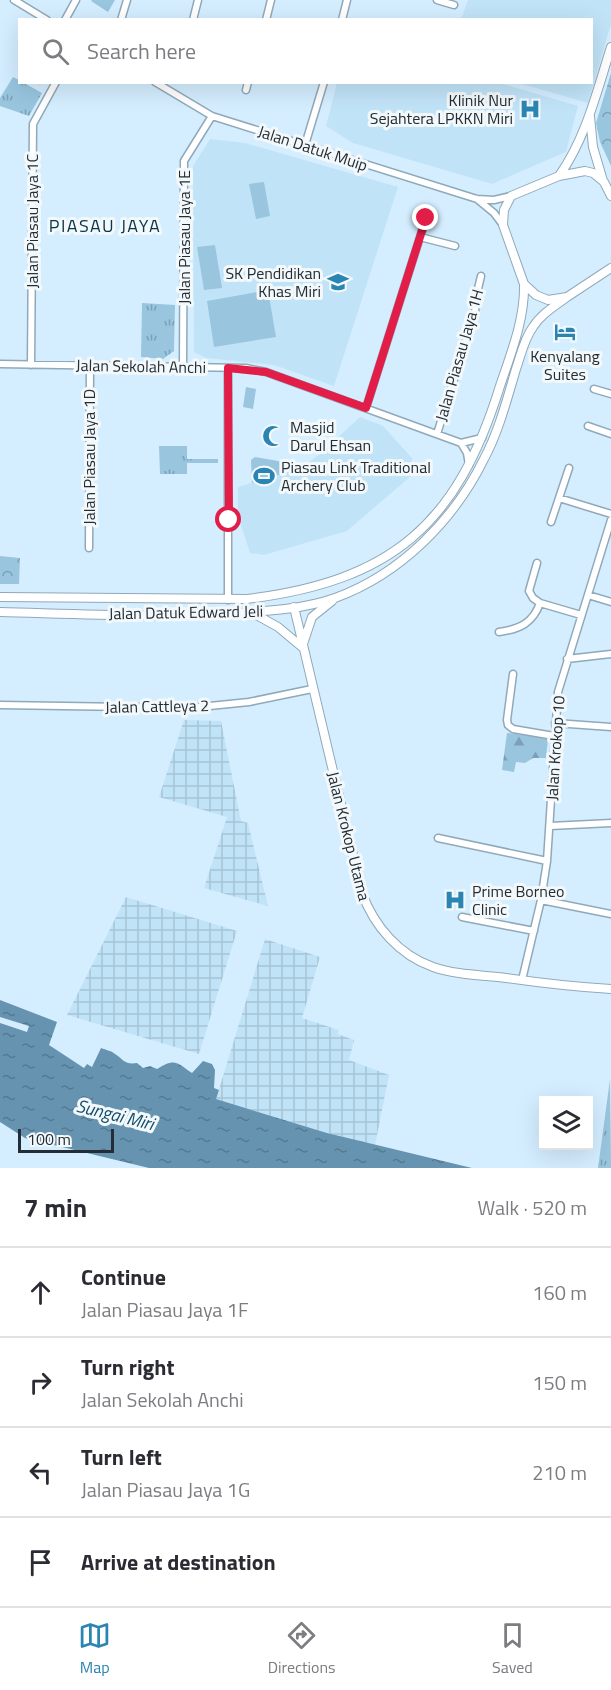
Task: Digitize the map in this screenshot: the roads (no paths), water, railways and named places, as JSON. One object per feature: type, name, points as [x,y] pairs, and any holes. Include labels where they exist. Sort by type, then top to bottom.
[{"type":"street","points":[[14,0],[44,18]]},
{"type":"street","points":[[66,18],[76,0]]},
{"type":"street","points":[[122,18],[127,0]]},
{"type":"street","points":[[194,18],[198,0]]},
{"type":"street","points":[[266,18],[271,0]]},
{"type":"street","points":[[342,18],[347,0]]},
{"type":"street","points":[[437,0],[454,5]]},
{"type":"street","points":[[559,176],[573,153],[590,112],[611,47]]},
{"type":"street","name":"Jalan Piasau Jaya 1C","points":[[32,365],[33,124],[55,84]]},
{"type":"street","name":"Jalan Datuk Muip","points":[[157,84],[212,116],[477,199]]},
{"type":"street","points":[[246,90],[248,84]]},
{"type":"street","points":[[305,145],[323,84]]},
{"type":"street","points":[[590,112],[593,147],[611,196]]},
{"type":"street","name":"Jalan Piasau Jaya 1E","points":[[183,367],[184,161],[212,116]]},
{"type":"street","points":[[477,199],[495,200],[511,196],[559,176],[585,171],[593,173],[604,182]]},
{"type":"street","points":[[503,225],[504,210],[511,196]]},
{"type":"street","points":[[477,199],[494,213],[503,225],[524,284],[536,295],[548,300],[567,297]]},
{"type":"street","points":[[366,408],[426,218]]},
{"type":"street","points":[[420,237],[455,246]]},
{"type":"street","name":"Jalan Datuk Edward Jeli","points":[[0,612],[153,615],[252,612],[294,607],[335,598],[372,580],[399,563],[425,541],[461,498],[485,458],[530,332],[542,316],[611,268]]},
{"type":"street","name":"Jalan Piasau Jaya 1H","points":[[437,434],[475,312],[481,276]]},
{"type":"street","name":"Jalan Datuk Edward Jeli","points":[[0,597],[228,600],[272,596],[328,584],[359,572],[391,554],[430,522],[470,465],[482,438],[522,316],[525,299],[524,284]]},
{"type":"street","name":"Jalan Sekolah Anchi","points":[[0,364],[228,368],[266,372],[461,443]]},
{"type":"street","name":"Jalan Piasau Jaya 1D","points":[[89,548],[90,366]]},
{"type":"street","points":[[228,368],[228,600]]},
{"type":"street","points":[[594,389],[611,394]]},
{"type":"street","points":[[588,426],[611,434]]},
{"type":"street","points":[[470,465],[461,443],[482,438]]},
{"type":"street","points":[[551,522],[568,468]]},
{"type":"street","points":[[559,498],[611,514]]},
{"type":"street","name":"Jalan Krokop 10","points":[[522,980],[541,900],[547,861],[558,692],[611,520]]},
{"type":"street","points":[[537,563],[529,591],[533,598],[540,603],[581,615]]},
{"type":"street","points":[[272,596],[294,607],[304,589]]},
{"type":"street","points":[[588,595],[611,602]]},
{"type":"street","points":[[252,612],[272,623],[302,648],[312,617],[335,598]]},
{"type":"street","points":[[500,632],[525,625],[537,612],[540,603]]},
{"type":"street","name":"Jalan Krokop Utama","points":[[294,607],[362,893],[369,910],[388,936],[409,954],[434,968],[611,989]]},
{"type":"street","points":[[567,659],[611,654]]},
{"type":"street","points":[[513,674],[508,725],[513,729],[554,736]]},
{"type":"street","name":"Jalan Cattleya 2","points":[[0,705],[190,708],[249,702],[312,689]]},
{"type":"street","points":[[555,723],[611,727]]},
{"type":"street","points":[[549,826],[611,822]]},
{"type":"street","points":[[438,838],[547,861]]},
{"type":"street","points":[[541,900],[611,914]]},
{"type":"street","points":[[462,917],[534,931]]},
{"type":"water","name":"Sungai Miri","points":[[0,1000],[57,1022],[49,1045],[84,1068],[87,1064],[92,1067],[101,1048],[112,1052],[127,1063],[137,1063],[143,1068],[150,1066],[157,1069],[168,1063],[175,1063],[192,1073],[203,1061],[212,1064],[215,1070],[214,1088],[219,1090],[216,1099],[327,1133],[472,1168],[149,1168],[25,1138],[0,1122]]},
{"type":"place","name":"Klinik Nur Sejahtera LPKKN Miri","points":[[530,109]]},
{"type":"place","name":"SK Pendidikan Khas Miri","points":[[338,282]]},
{"type":"place","name":"Kenyalang Suites","points":[[565,332]]},
{"type":"place","name":"Masjid Darul Ehsan","points":[[273,436]]},
{"type":"place","name":"Piasau Link Traditional Archery Club","points":[[264,476]]},
{"type":"place","name":"Prime Borneo Clinic","points":[[455,900]]},
{"type":"district","name":"PIASAU JAYA","points":[[105,226]]}]
